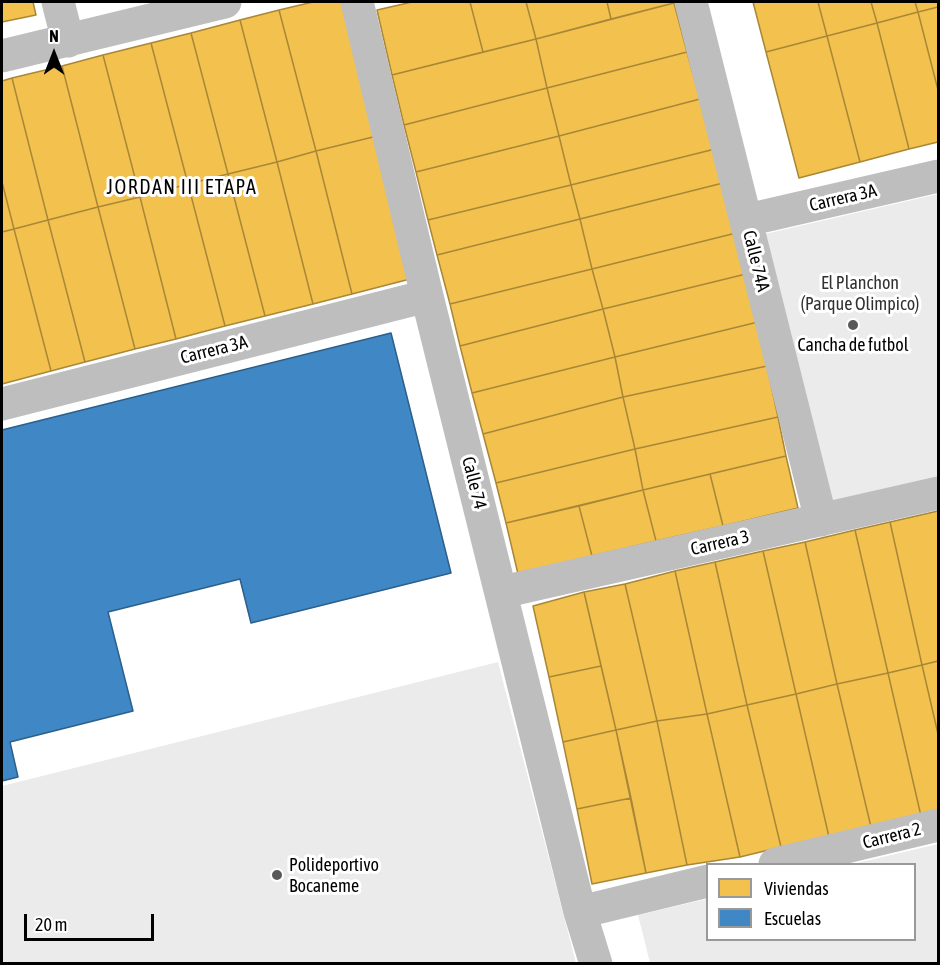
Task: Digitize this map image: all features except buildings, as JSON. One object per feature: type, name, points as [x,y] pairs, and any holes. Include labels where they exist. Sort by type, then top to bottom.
[{"type":"street","points":[[58,2],[68,41]]},
{"type":"street","points":[[2,56],[225,2]]},
{"type":"street","name":"Calle 74","points":[[357,2],[427,296],[580,912],[596,963]]},
{"type":"street","name":"Calle 74A","points":[[690,2],[747,220],[821,520]]},
{"type":"street","name":"Carrera 3A","points":[[747,220],[939,176]]},
{"type":"street","name":"Carrera 3A","points":[[2,404],[427,296]]},
{"type":"street","name":"Carrera 3","points":[[502,592],[939,493]]},
{"type":"street","name":"Carrera 2","points":[[779,863],[939,825]]},
{"type":"street","points":[[580,912],[706,881]]},
{"type":"green space","name":"El Planchon (Parque Olimpico)","points":[[938,194],[938,485],[828,510],[765,234]]},
{"type":"green space","name":"Polideportivo Bocaneme","points":[[498,662],[576,963],[2,963],[2,786]]},
{"type":"green space","points":[[938,844],[938,963],[650,963],[638,915],[706,899],[706,941],[916,941],[916,863],[857,863]]},
{"type":"place","name":"Cancha de futbol","points":[[853,325]]},
{"type":"place","name":"Polideportivo Bocaneme","points":[[277,875]]},
{"type":"district","name":"JORDAN III ETAPA","points":[[182,188]]}]
